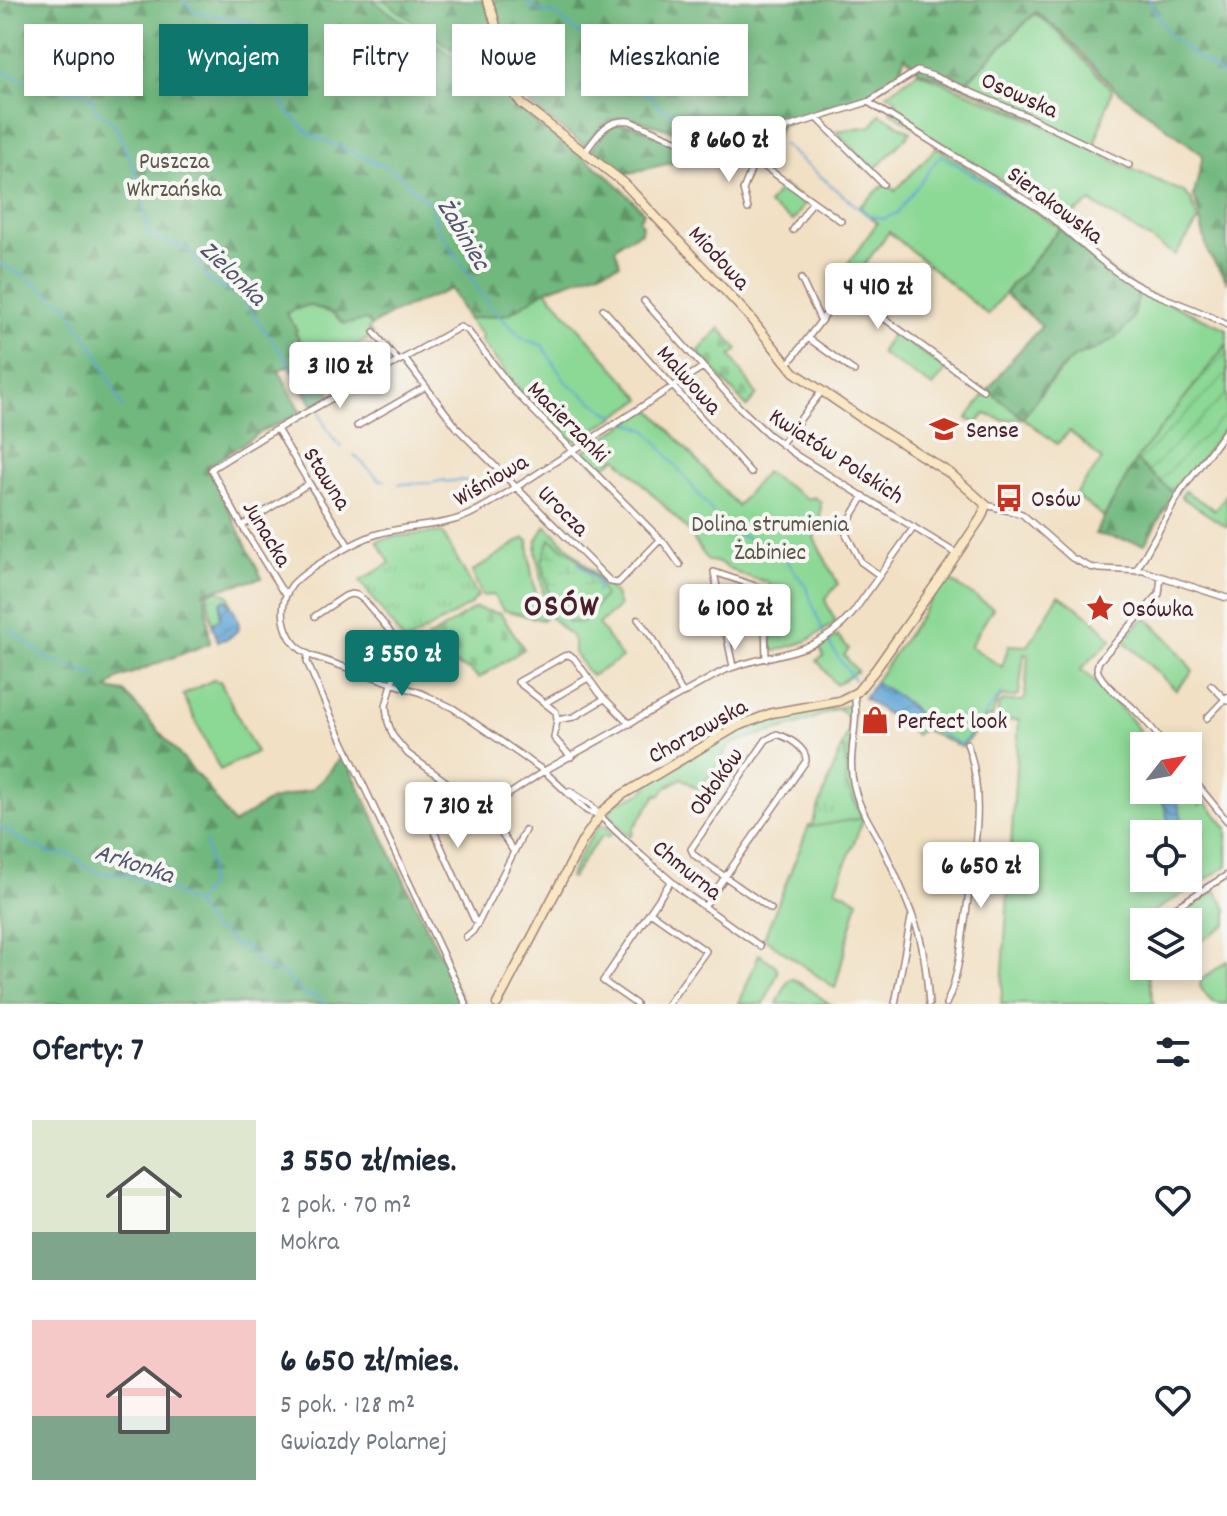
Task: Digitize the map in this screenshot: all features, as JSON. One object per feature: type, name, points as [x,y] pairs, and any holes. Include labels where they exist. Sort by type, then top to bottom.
[{"type":"street","name":"Miodowa","points":[[487,0],[497,24],[505,74],[513,92],[525,107],[624,183],[743,310],[795,372],[867,422],[951,474],[986,505],[1019,513],[1084,565],[1136,571],[1227,598]]},
{"type":"street","name":"Osowska","points":[[868,102],[917,71],[1027,116],[1129,165]]},
{"type":"street","points":[[748,209],[743,190],[755,160],[777,144],[788,127],[868,102]]},
{"type":"street","name":"Sierakowska","points":[[868,102],[1040,209],[1138,286],[1227,325]]},
{"type":"street","points":[[818,119],[883,184]]},
{"type":"street","points":[[584,153],[606,125],[613,121],[630,121],[715,155],[755,160],[841,221]]},
{"type":"street","points":[[793,230],[813,201]]},
{"type":"street","points":[[801,279],[821,321]]},
{"type":"street","points":[[787,364],[839,297],[849,293],[983,390]]},
{"type":"street","name":"Kwiatów Polskich","points":[[644,301],[752,421],[781,444],[957,554]]},
{"type":"street","name":"Malwowa","points":[[603,309],[751,473]]},
{"type":"street","name":"Macierzanki","points":[[401,360],[456,328],[468,331],[515,392],[660,540],[680,565]]},
{"type":"street","name":"Urocza","points":[[374,332],[425,387],[458,429],[611,582],[616,584],[660,540]]},
{"type":"street","points":[[808,338],[854,371]]},
{"type":"street","points":[[315,358],[336,396]]},
{"type":"street","points":[[277,429],[401,360]]},
{"type":"street","name":"Wiśniowa","points":[[287,594],[299,579],[349,546],[387,531],[458,520],[483,507],[703,367]]},
{"type":"street","points":[[357,426],[425,387]]},
{"type":"street","points":[[781,444],[822,391]]},
{"type":"street","name":"Junacka","points":[[277,429],[211,469],[242,526],[287,594],[283,613],[286,629],[295,645],[308,655],[307,662],[331,717],[466,1004]]},
{"type":"street","name":"Stawna","points":[[277,429],[349,546]]},
{"type":"street","points":[[1136,571],[1181,491],[1227,429]]},
{"type":"street","points":[[242,526],[309,483]]},
{"type":"street","points":[[864,496],[847,524],[846,534],[861,562],[879,575]]},
{"type":"street","points":[[929,1004],[917,930],[890,863],[859,804],[854,786],[851,764],[856,705],[854,694],[866,683],[957,554],[986,505]]},
{"type":"street","points":[[485,810],[544,771],[721,672],[797,651],[833,632],[852,614],[914,527]]},
{"type":"street","points":[[712,565],[733,667]]},
{"type":"street","points":[[714,572],[764,589],[766,659]]},
{"type":"street","points":[[1154,732],[1097,670],[1099,661],[1159,594],[1161,577]]},
{"type":"street","points":[[315,616],[354,594],[360,596],[393,634],[401,650],[386,713],[393,736],[408,754],[485,810],[514,852]]},
{"type":"street","points":[[638,619],[654,640],[683,694]]},
{"type":"street","name":"Chmurna","points":[[308,655],[427,695],[459,711],[591,805],[671,881],[760,946]]},
{"type":"street","points":[[571,757],[555,740],[555,710],[518,682],[569,655],[604,699],[630,724]]},
{"type":"street","points":[[545,703],[588,678]]},
{"type":"street","points":[[1207,718],[1226,699],[1211,685]]},
{"type":"street","name":"Chorzowska","points":[[497,1004],[578,850],[599,815],[622,795],[736,727],[765,715],[834,702],[854,694]]},
{"type":"street","points":[[557,720],[574,717],[604,699]]},
{"type":"street","name":"Obłoków","points":[[704,907],[726,877],[806,761],[804,752],[781,735],[773,735],[766,740],[691,851],[694,855],[726,877],[771,909]]},
{"type":"street","points":[[946,1004],[962,940],[977,820],[975,772],[967,743]]},
{"type":"street","points":[[441,779],[424,795],[422,805],[478,923]]},
{"type":"street","points":[[1202,790],[1227,821]]},
{"type":"street","points":[[466,937],[478,923],[525,830]]},
{"type":"street","points":[[1174,908],[1227,875]]},
{"type":"street","points":[[636,1004],[603,981],[671,881]]},
{"type":"street","points":[[650,912],[706,951],[668,1004]]},
{"type":"street","points":[[895,1004],[911,916]]},
{"type":"green space","name":"Puszcza Wkrzańska","points":[[0,0],[482,0],[492,24],[452,24],[452,96],[511,96],[530,118],[622,189],[644,212],[639,220],[641,232],[615,248],[620,264],[546,290],[509,314],[468,319],[451,289],[393,313],[371,326],[367,320],[344,324],[332,313],[308,305],[286,313],[330,391],[330,397],[313,406],[290,365],[279,370],[301,413],[264,430],[208,467],[262,578],[205,592],[210,643],[117,679],[107,689],[124,692],[206,785],[233,824],[269,801],[312,789],[343,754],[464,1004],[0,1004]]},
{"type":"green space","points":[[372,0],[384,0],[417,24],[406,24]]},
{"type":"green space","points":[[492,0],[1227,0],[1227,281],[1208,253],[1194,195],[1203,155],[1114,88],[1061,32],[1036,12],[962,86],[917,70],[905,56],[898,74],[885,86],[781,125],[775,139],[762,141],[743,155],[725,153],[720,146],[631,118],[609,121],[585,146],[521,96],[565,96],[565,24],[501,24]]},
{"type":"green space","points":[[1034,13],[1058,32],[1112,90],[1094,146],[962,86]]},
{"type":"green space","points":[[436,38],[452,50],[452,57],[436,45]]},
{"type":"green space","points":[[918,72],[1026,117],[1184,192],[1191,199],[1198,222],[1175,255],[1091,202],[1063,221],[890,112],[897,100],[887,94]]},
{"type":"green space","points":[[880,114],[911,132],[874,170],[836,131],[872,126]]},
{"type":"green space","points":[[622,124],[633,125],[704,155],[621,175],[591,151],[608,130]]},
{"type":"green space","points":[[937,147],[1060,228],[988,315],[889,232],[853,280],[842,272],[877,223],[859,207],[886,183],[895,191]]},
{"type":"green space","points":[[782,185],[803,199],[804,205],[793,221],[768,205]]},
{"type":"green space","points":[[1060,228],[1136,289],[1136,310],[1120,334],[1094,350],[1073,358],[1064,366],[1023,418],[988,390],[1042,326],[1005,294]]},
{"type":"green space","points":[[451,289],[546,290],[642,399],[577,441],[570,440],[517,387],[481,341],[482,335],[468,320]]},
{"type":"green space","points":[[1136,289],[1227,329],[1227,344],[1136,460],[1104,517],[1075,495],[1102,460],[1070,431],[1057,444],[1023,418],[1073,358],[1091,351],[1138,300]]},
{"type":"green space","points":[[351,290],[373,335],[325,369],[318,356],[311,360],[264,320]]},
{"type":"green space","points":[[720,328],[738,350],[731,356],[757,395],[747,407],[698,352]]},
{"type":"green space","points":[[893,332],[946,370],[933,387],[880,353]]},
{"type":"green space","points":[[1227,344],[1227,425],[1175,494],[1136,460]]},
{"type":"green space","points":[[988,390],[1023,418],[1003,420],[985,414],[977,423],[967,419]]},
{"type":"green space","name":"Dolina strumienia Żabiniec","points":[[650,408],[737,506],[765,472],[808,499],[814,497],[821,502],[820,520],[814,538],[838,584],[825,600],[836,622],[807,641],[775,651],[771,647],[769,582],[708,561],[686,528],[617,458],[599,469],[585,455],[585,450]]},
{"type":"green space","points":[[1136,460],[1174,493],[1145,544],[1095,534]]},
{"type":"green space","points":[[1185,491],[1215,510],[1227,494],[1227,527],[1181,497]]},
{"type":"green space","points":[[546,525],[615,594],[619,607],[598,624],[622,658],[591,676],[574,653],[570,635],[551,618],[544,597],[536,551],[537,540]]},
{"type":"green space","points":[[442,532],[478,596],[470,605],[405,643],[360,581],[390,563],[377,541]]},
{"type":"green space","points":[[524,538],[528,540],[535,589],[545,617],[542,620],[503,610],[493,595],[482,596],[472,572]]},
{"type":"green space","points":[[550,539],[572,554],[598,579],[604,596],[582,623],[568,622],[550,597],[542,561]]},
{"type":"green space","points":[[946,578],[993,608],[970,646],[1002,667],[1009,645],[1028,646],[1059,595],[1089,616],[1112,639],[1080,670],[1141,732],[1130,732],[1130,804],[1200,805],[1205,801],[1227,828],[1227,866],[1202,882],[1202,820],[1130,820],[1130,892],[1185,892],[1160,908],[1130,908],[1130,980],[1149,980],[1154,1004],[1001,1004],[1019,720],[998,720],[998,705],[1025,698],[1028,655],[1024,654],[1019,694],[1016,697],[1001,697],[992,718],[987,717],[962,747],[923,729],[916,735],[907,728],[914,722],[917,712],[875,682]]},
{"type":"green space","points":[[219,590],[229,596],[231,606],[228,601],[220,618],[212,624],[207,593]]},
{"type":"green space","points":[[475,608],[501,614],[524,649],[479,678],[469,670],[430,655],[427,639]]},
{"type":"green space","points":[[1148,619],[1193,671],[1176,690],[1123,640],[1141,621]]},
{"type":"green space","name":"Dolina strumienia Żabiniec","points":[[838,636],[849,649],[844,655],[857,671],[836,685],[817,660],[824,656],[820,648]]},
{"type":"green space","points":[[215,679],[220,681],[256,752],[220,770],[183,695]]},
{"type":"green space","points":[[851,705],[853,712],[847,728],[847,716],[838,708],[797,725],[731,744],[699,790],[682,778],[667,787],[660,796],[657,794],[630,836],[609,816],[611,807],[644,791],[653,780],[720,739],[765,721]]},
{"type":"green space","points":[[852,723],[849,772],[864,817],[836,889],[858,900],[835,988],[764,938],[809,826],[862,817],[846,785],[845,750],[841,749]]},
{"type":"green space","points":[[841,749],[845,750],[846,785],[863,818],[811,827]]},
{"type":"green space","points":[[600,825],[612,833],[602,836],[572,878],[569,877],[582,851]]},
{"type":"green space","points":[[1216,891],[1227,909],[1227,924],[1202,941],[1202,908],[1190,908]]},
{"type":"green space","points":[[759,954],[776,966],[778,972],[764,1004],[739,1004]]},
{"type":"green space","points":[[1227,961],[1227,1004],[1210,1000],[1200,986],[1202,979]]},
{"type":"green space","points":[[794,979],[830,1004],[777,1004],[788,980]]},
{"type":"water","points":[[224,599],[235,612],[239,629],[229,638],[218,641],[212,624],[220,618],[220,603]]},
{"type":"water","points":[[875,682],[917,712],[911,725],[907,728],[864,698]]},
{"type":"water","points":[[1164,804],[1178,804],[1182,820],[1168,820]]},
{"type":"waterway","name":"Żabiniec","points":[[183,0],[195,12],[250,22],[267,33],[281,63],[283,105],[308,133],[395,171],[430,205],[438,229],[492,309],[524,339],[542,345],[565,381],[616,416]]},
{"type":"waterway","points":[[528,0],[530,6],[555,14],[595,46],[618,56],[628,84],[651,96],[690,130],[718,138],[742,151],[761,139],[775,138]]},
{"type":"waterway","name":"Osówka","points":[[1149,0],[1168,34],[1227,78]]},
{"type":"waterway","name":"Zielonka","points":[[0,70],[43,88],[85,92],[91,98],[98,112],[114,123],[145,194],[144,210],[149,236],[190,251],[210,282],[239,295],[316,400]]},
{"type":"waterway","points":[[783,145],[867,215],[883,219],[897,213],[941,155],[1023,206]]},
{"type":"waterway","points":[[0,264],[24,276],[66,305],[96,351],[123,408]]},
{"type":"waterway","name":"Zielonka","points":[[320,412],[328,431],[342,447]]},
{"type":"waterway","name":"Żabiniec","points":[[630,423],[648,431],[726,529],[781,553],[806,587],[824,634]]},
{"type":"waterway","name":"Zielonka","points":[[354,455],[380,480],[385,480]]},
{"type":"waterway","name":"Zielonka","points":[[399,484],[444,480],[486,484]]},
{"type":"waterway","points":[[578,563],[598,585],[597,592]]},
{"type":"waterway","points":[[10,629],[43,656],[97,676]]},
{"type":"waterway","name":"Żabiniec","points":[[828,642],[854,680]]},
{"type":"waterway","name":"Żabiniec","points":[[916,719],[961,745],[1002,693]]},
{"type":"waterway","name":"Arkonka","points":[[0,825],[4,831],[9,831],[31,847],[70,855],[89,870],[94,869],[102,874],[126,874],[179,894],[195,904],[212,930],[223,933],[234,945],[245,946],[257,961],[268,969],[284,974],[305,996],[315,995],[325,1004]]},
{"type":"waterway","points":[[195,903],[209,881],[207,841]]},
{"type":"place","name":"Sense","points":[[944,429]]},
{"type":"place","name":"Osów","points":[[1009,498]]},
{"type":"place","name":"Osówka","points":[[1100,608]]},
{"type":"place","name":"Perfect look","points":[[875,720]]},
{"type":"district","name":"OSÓW","points":[[562,604]]}]
